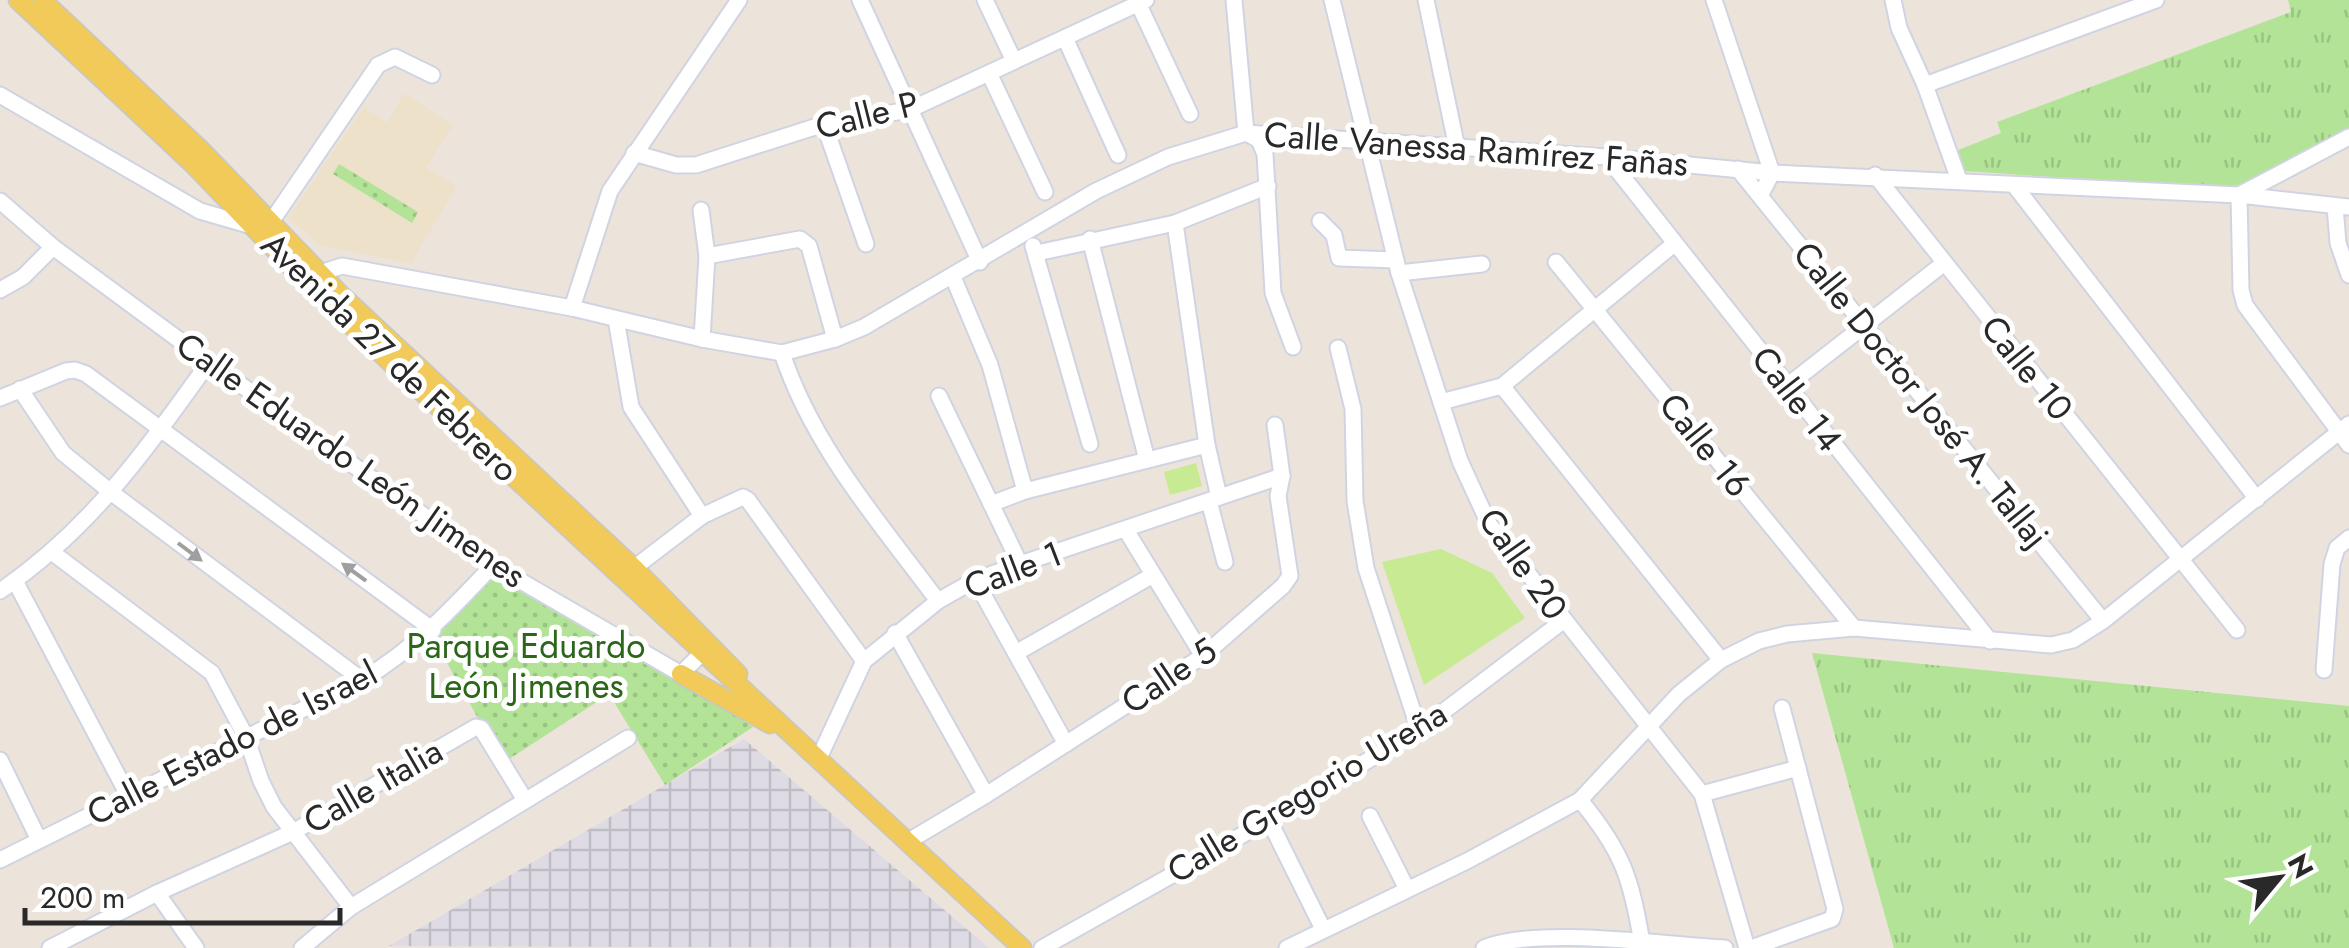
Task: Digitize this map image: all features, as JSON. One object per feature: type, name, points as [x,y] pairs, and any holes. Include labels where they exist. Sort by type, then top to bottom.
[{"type":"main road","name":"Avenida 27 de Febrero","points":[[18,0],[261,224],[818,760],[1022,948]]},
{"type":"main road","name":"Avenida 27 de Febrero","points":[[42,0],[204,152],[261,224]]},
{"type":"main road","name":"Avenida 27 de Febrero","points":[[315,279],[634,568],[706,649]]},
{"type":"main road","points":[[681,674],[797,739]]},
{"type":"street","points":[[572,308],[610,192],[737,0]]},
{"type":"street","points":[[860,0],[980,262]]},
{"type":"street","points":[[986,0],[1014,61]]},
{"type":"street","points":[[1234,0],[1246,133],[1260,140],[1264,147],[1273,292],[1294,347]]},
{"type":"street","name":"Calle 20","points":[[1332,0],[1398,266],[1460,462],[1489,524],[1702,794],[1749,948]]},
{"type":"street","points":[[1426,0],[1458,148]]},
{"type":"street","points":[[1714,0],[1772,173],[1761,194]]},
{"type":"street","points":[[1894,0],[1899,28],[1959,180]]},
{"type":"street","points":[[1924,85],[2156,0]]},
{"type":"street","points":[[1142,2],[1190,114]]},
{"type":"street","name":"Calle P","points":[[634,153],[676,165],[696,165],[824,124],[909,110],[1065,38],[1113,7],[1142,2]]},
{"type":"street","points":[[1065,38],[1118,155]]},
{"type":"street","points":[[0,95],[200,211],[261,224],[378,65],[395,56],[432,75]]},
{"type":"street","points":[[989,73],[1045,192]]},
{"type":"street","points":[[824,124],[866,244]]},
{"type":"street","name":"Calle Vanessa Ramírez Fañas","points":[[315,279],[342,266],[572,308],[782,353],[864,327],[1096,191],[1168,157],[1246,133],[1607,157],[1772,173],[2239,195],[2342,206]]},
{"type":"street","points":[[1287,948],[1580,800],[1679,694],[1721,660],[1758,642],[1787,634],[1854,628],[2062,644],[2103,622],[2257,499],[2346,434],[2246,305],[2241,290],[2239,195],[2349,138]]},
{"type":"street","name":"Calle 14","points":[[1607,157],[1990,640]]},
{"type":"street","name":"Calle Doctor José A. Tallaj","points":[[1738,169],[2103,622]]},
{"type":"street","name":"Calle 10","points":[[1875,175],[2237,630]]},
{"type":"street","points":[[1894,201],[1912,190],[1917,178]]},
{"type":"street","points":[[1037,253],[1175,223],[1268,186]]},
{"type":"street","points":[[2014,186],[2257,499]]},
{"type":"street","name":"Calle Eduardo León Jimenes","points":[[0,202],[209,362],[493,565],[681,674]]},
{"type":"street","points":[[2342,206],[2338,243],[2349,274]]},
{"type":"street","points":[[701,210],[707,256],[702,338]]},
{"type":"street","points":[[1320,221],[1334,235],[1340,258],[1398,266],[1482,264]]},
{"type":"street","points":[[1175,223],[1225,562]]},
{"type":"street","points":[[1026,233],[1037,253],[1090,444]]},
{"type":"street","points":[[1090,239],[1147,460]]},
{"type":"street","points":[[707,256],[805,241],[835,339]]},
{"type":"street","points":[[1441,402],[1502,386],[1674,244]]},
{"type":"street","points":[[0,290],[23,278],[53,246]]},
{"type":"street","name":"Calle 16","points":[[1556,262],[1854,628]]},
{"type":"street","points":[[1787,386],[1943,264]]},
{"type":"street","points":[[953,278],[990,365],[1026,491]]},
{"type":"street","points":[[616,319],[630,407],[702,516]]},
{"type":"street","points":[[1338,348],[1353,409],[1355,501],[1366,568],[1419,730]]},
{"type":"street","points":[[782,353],[792,384],[839,470],[938,601]]},
{"type":"street","points":[[0,591],[53,553],[112,493],[209,362]]},
{"type":"street","points":[[0,398],[75,370],[433,630]]},
{"type":"street","points":[[1502,386],[1721,660]]},
{"type":"street","points":[[20,390],[63,453],[362,680]]},
{"type":"street","points":[[939,396],[1020,564]]},
{"type":"street","name":"Calle 5","points":[[906,842],[1203,656],[1283,586],[1290,576],[1278,496],[1282,476],[1276,425]]},
{"type":"street","points":[[991,504],[1026,491],[1207,446]]},
{"type":"street","name":"Calle 1","points":[[818,760],[864,661],[938,601],[975,580],[1282,476]]},
{"type":"street","points":[[634,568],[702,516],[737,498],[748,500],[864,661]]},
{"type":"street","points":[[1126,530],[1203,656]]},
{"type":"street","points":[[2324,670],[2332,564],[2337,548],[2349,538]]},
{"type":"street","points":[[53,553],[212,673],[246,736],[261,781],[293,832],[351,906]]},
{"type":"street","name":"Calle Estado de Israel","points":[[0,860],[400,658],[433,630],[493,565]]},
{"type":"street","points":[[1016,652],[1153,576]]},
{"type":"street","points":[[975,580],[1066,744]]},
{"type":"street","points":[[14,581],[128,795]]},
{"type":"street","name":"Calle Gregorio Ureña","points":[[1042,948],[1419,730],[1562,620]]},
{"type":"street","points":[[896,633],[986,795]]},
{"type":"street","points":[[681,674],[706,649]]},
{"type":"street","points":[[1749,948],[1832,919],[1835,909],[1782,708]]},
{"type":"street","name":"Calle Italia","points":[[50,948],[79,941],[157,893],[293,832],[479,727],[525,800]]},
{"type":"street","points":[[310,946],[351,906],[628,738]]},
{"type":"street","points":[[0,760],[39,840]]},
{"type":"street","points":[[1702,794],[1798,768]]},
{"type":"street","points":[[1580,800],[1604,828],[1627,871],[1642,944]]},
{"type":"street","points":[[1370,816],[1407,889]]},
{"type":"street","points":[[1268,820],[1323,930]]},
{"type":"street","points":[[157,893],[196,948]]},
{"type":"street","points":[[1484,948],[1607,940],[1724,948]]},
{"type":"shaded area","points":[[404,93],[453,125],[426,168],[457,186],[411,263],[322,246],[288,218],[364,107],[387,123]]},
{"type":"shaded area","points":[[744,739],[989,948],[389,946],[665,785]]},
{"type":"green space","points":[[2288,0],[2349,0],[2349,132],[2238,190],[1964,171],[1958,150],[2001,133],[1997,122],[2291,12]]},
{"type":"green space","points":[[339,164],[418,212],[412,223],[333,174]]},
{"type":"green space","points":[[1196,463],[1202,486],[1170,495],[1164,472]]},
{"type":"green space","points":[[1441,549],[1492,573],[1525,618],[1424,685],[1382,562]]},
{"type":"green space","name":"Parque Eduardo León Jimenes","points":[[501,570],[753,727],[665,785],[609,694],[503,763],[432,636]]},
{"type":"green space","points":[[1812,653],[2349,706],[2349,948],[1894,948]]}]
